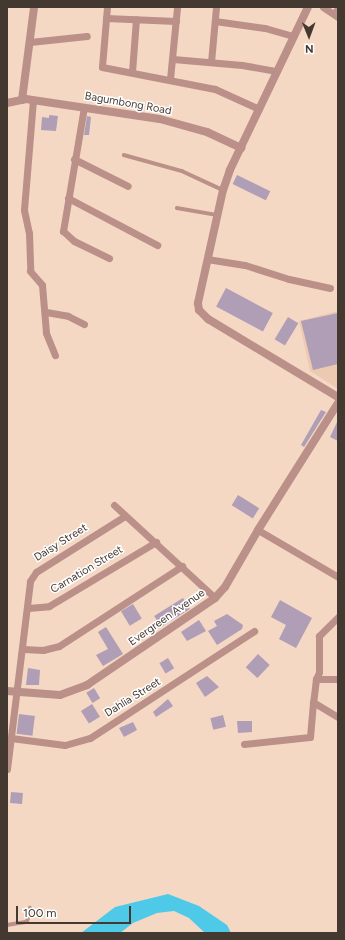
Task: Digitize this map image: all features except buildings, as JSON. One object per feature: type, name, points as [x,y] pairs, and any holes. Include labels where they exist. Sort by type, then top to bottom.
[{"type":"street","points":[[22,100],[34,7]]},
{"type":"street","points":[[107,7],[102,66],[214,89],[259,109]]},
{"type":"street","points":[[170,79],[177,7]]},
{"type":"street","points":[[211,62],[216,7]]},
{"type":"street","points":[[308,7],[276,71],[223,190],[207,259],[199,307],[208,319],[338,397]]},
{"type":"street","points":[[323,7],[336,15]]},
{"type":"street","points":[[106,18],[176,21]]},
{"type":"street","points":[[132,72],[136,19]]},
{"type":"street","points":[[215,21],[265,28],[293,36]]},
{"type":"street","points":[[30,42],[87,36]]},
{"type":"street","points":[[173,59],[211,62],[276,71]]},
{"type":"street","name":"Bagumbong Road","points":[[7,103],[22,100],[33,100],[160,119],[207,132],[241,148]]},
{"type":"street","points":[[33,100],[24,210],[29,233],[30,271],[42,285],[46,312],[46,332],[55,355]]},
{"type":"street","points":[[84,107],[68,198],[64,234],[109,258]]},
{"type":"street","points":[[74,160],[128,186]]},
{"type":"street","points":[[68,198],[157,245]]},
{"type":"street","points":[[207,259],[245,265],[289,279],[330,288]]},
{"type":"street","points":[[46,312],[68,316],[84,324]]},
{"type":"street","name":"Evergreen Avenue","points":[[7,691],[60,695],[87,685],[216,598],[225,587],[258,530],[338,403]]},
{"type":"street","points":[[114,505],[216,598]]},
{"type":"street","name":"Daisy Street","points":[[7,769],[18,692],[30,581],[36,572],[125,516]]},
{"type":"street","points":[[258,530],[338,577]]},
{"type":"street","name":"Carnation Street","points":[[28,608],[49,606],[156,542]]},
{"type":"street","points":[[23,650],[43,650],[59,646],[182,566]]},
{"type":"street","points":[[244,744],[310,737],[316,679],[319,672],[319,636],[338,617]]},
{"type":"street","name":"Dahlia Street","points":[[11,738],[65,745],[84,741],[254,632]]},
{"type":"street","points":[[316,679],[338,679]]},
{"type":"street","points":[[313,702],[338,717]]},
{"type":"lane","points":[[336,15],[338,7]]},
{"type":"lane","points":[[124,155],[182,171],[223,190]]},
{"type":"lane","points":[[176,208],[217,215]]},
{"type":"lane","points":[[7,924],[27,922],[30,908]]},
{"type":"shaded area","points":[[338,311],[338,389],[310,371],[299,321]]},
{"type":"water","points":[[168,894],[199,906],[227,925],[231,933],[205,933],[189,918],[174,911],[157,913],[133,923],[120,933],[81,933],[115,907]]}]
